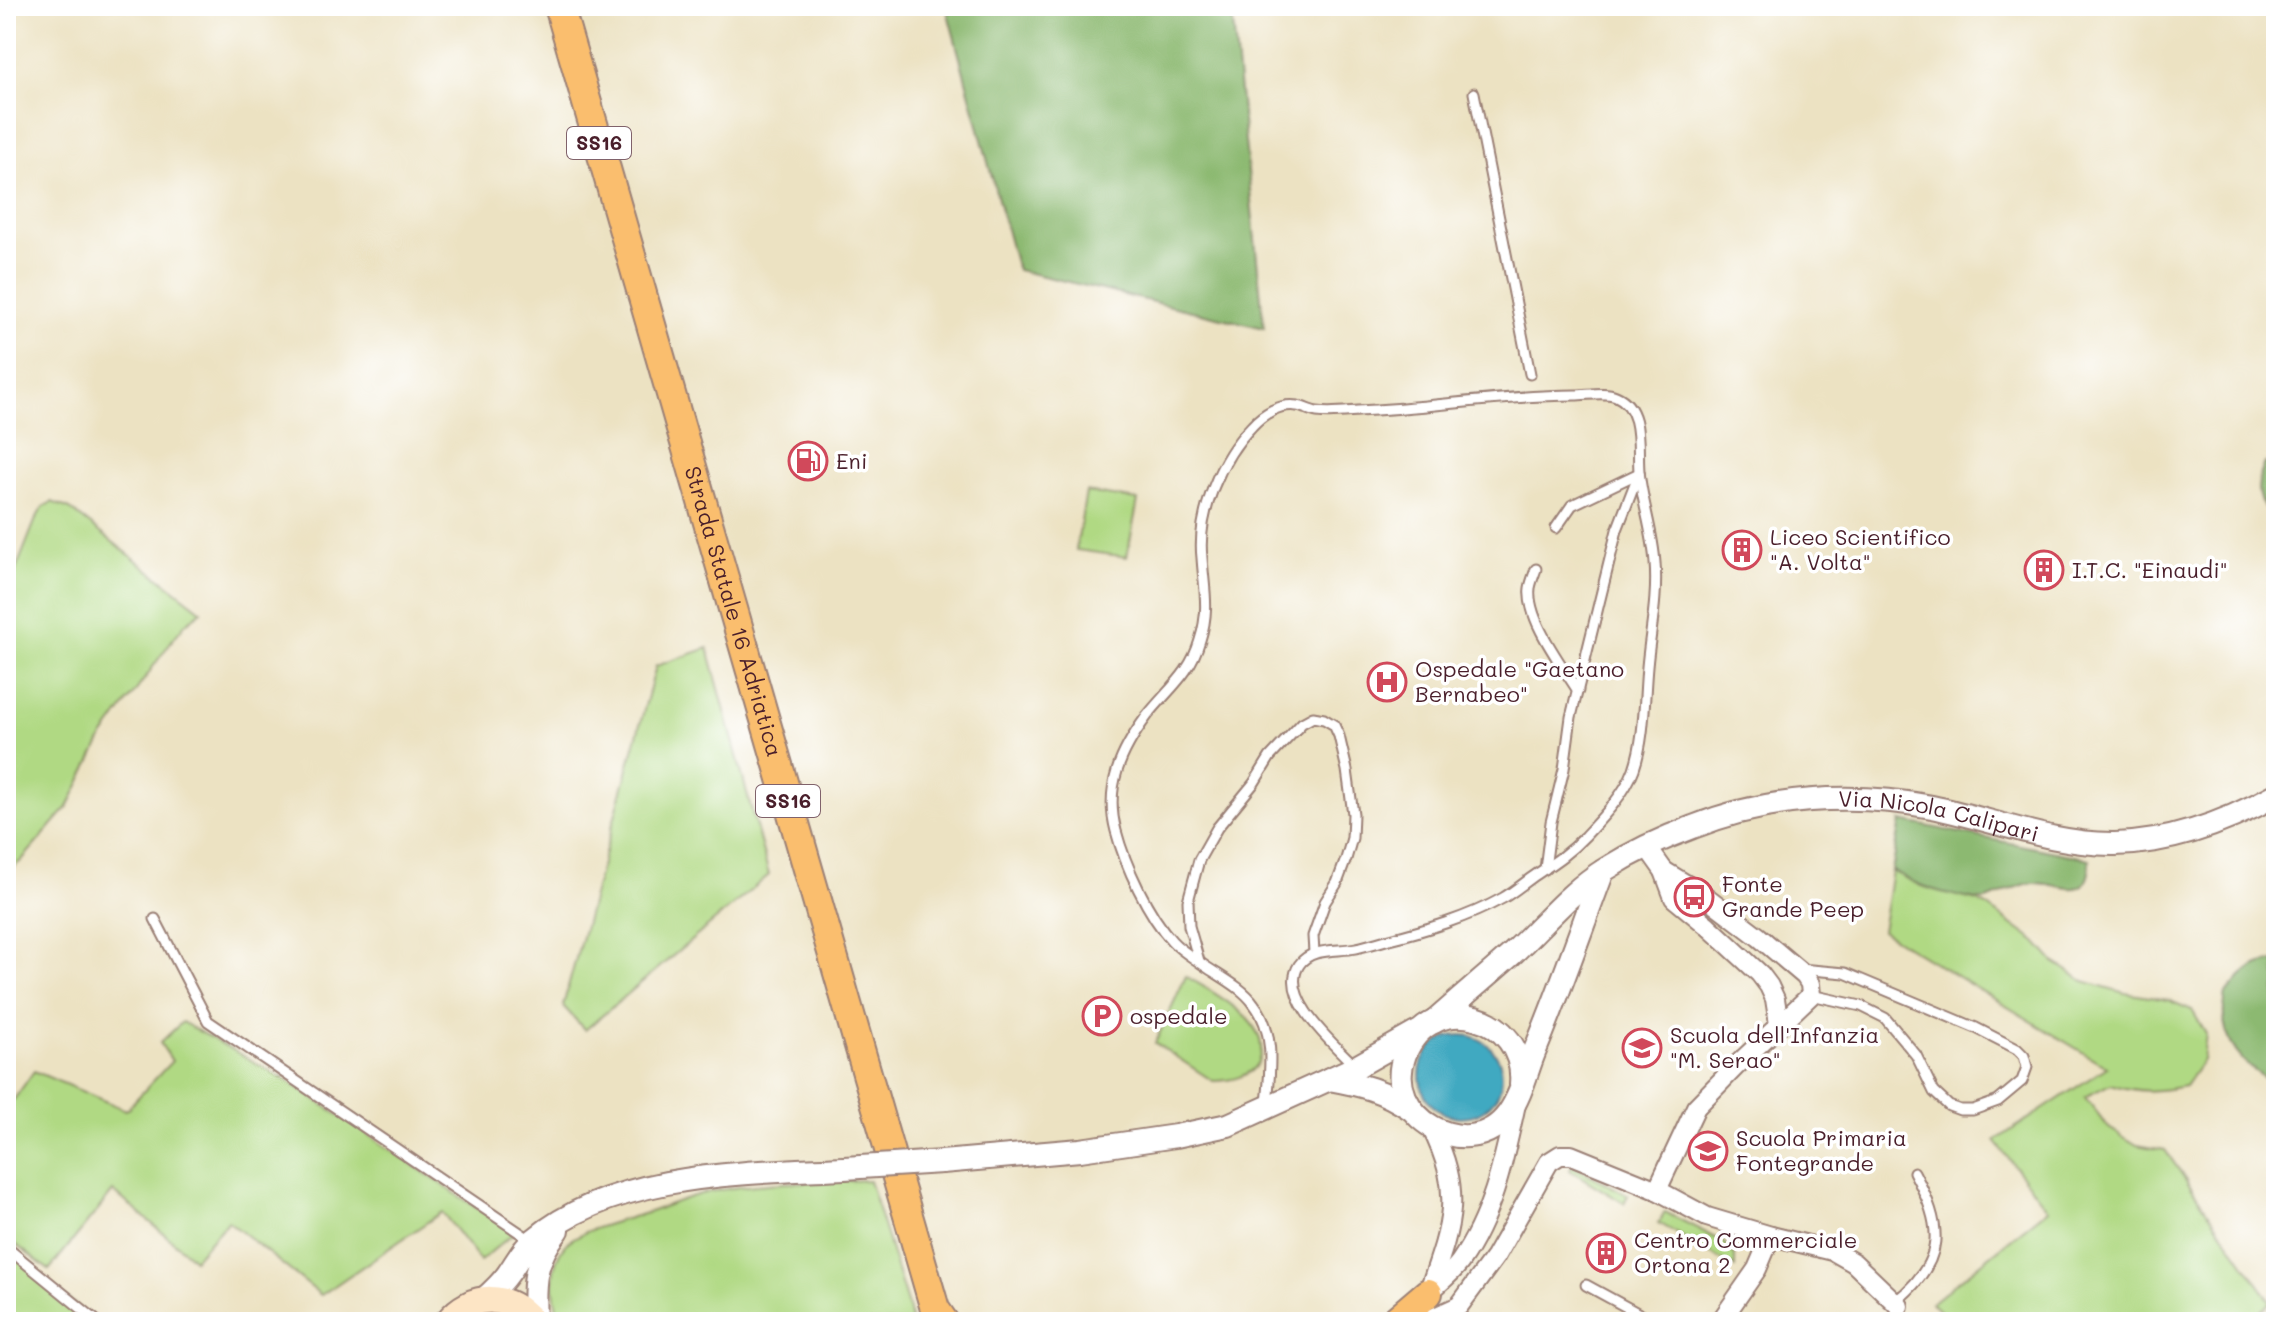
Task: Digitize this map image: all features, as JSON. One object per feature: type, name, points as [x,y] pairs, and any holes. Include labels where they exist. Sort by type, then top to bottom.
[{"type":"main road","name":"Strada Statale 16 Adriatica","points":[[559,6],[938,1319]]},
{"type":"main road","points":[[448,1322],[468,1305],[483,1300],[498,1300],[513,1304],[534,1322]]},
{"type":"street","name":"Via Nicola Calipari","points":[[1429,1026],[1512,954],[1569,897],[1604,870],[1696,826],[1745,811],[1801,800],[1863,799],[1932,807],[2079,842],[2115,844],[2154,841],[2217,824],[2276,795]]},
{"type":"street","points":[[1647,847],[1664,871],[1674,898],[1719,936],[1769,986],[1775,999],[1779,1024]]},
{"type":"street","points":[[1329,1079],[1376,1089],[1392,1096],[1431,1127],[1447,1134],[1481,1132],[1504,1118],[1520,1091],[1604,870]]},
{"type":"street","points":[[1657,1190],[1696,1107],[1811,995],[1810,984],[1797,969],[1705,896],[1664,871]]},
{"type":"street","points":[[483,1300],[506,1277],[532,1241],[568,1217],[628,1192],[691,1179],[1080,1150],[1176,1136],[1228,1125],[1356,1067],[1429,1026],[1453,1016],[1473,1017],[1491,1023],[1507,1036],[1517,1053],[1522,1072],[1520,1091],[1489,1212],[1459,1264],[1416,1313]]},
{"type":"street","points":[[1411,1109],[1402,1085],[1402,1067],[1411,1042],[1429,1026]]},
{"type":"street","points":[[1416,1313],[1441,1257],[1453,1201],[1450,1172],[1431,1127]]},
{"type":"street","points":[[1416,1313],[1459,1306],[1495,1257],[1549,1162],[1554,1157],[1571,1155],[1657,1190],[1707,1217],[1833,1251],[1854,1263],[1897,1304]]},
{"type":"street","points":[[534,1322],[533,1288],[540,1256],[568,1217]]},
{"type":"street","points":[[1720,1322],[1757,1269],[1771,1236]]},
{"type":"lane","points":[[1474,93],[1530,374]]},
{"type":"lane","points":[[1266,1109],[1270,1046],[1258,1009],[1248,997],[1175,945],[1158,923],[1116,833],[1111,802],[1116,769],[1130,743],[1148,715],[1188,670],[1201,638],[1208,596],[1201,555],[1203,522],[1217,480],[1252,425],[1273,409],[1291,404],[1319,412],[1345,412],[1548,395],[1617,396],[1628,405],[1636,422],[1639,473],[1655,564],[1655,597],[1641,743],[1633,772],[1623,791],[1569,853],[1507,896],[1429,929],[1356,948],[1314,953],[1302,960],[1295,972],[1301,1005],[1356,1067]]},
{"type":"lane","points":[[1556,528],[1572,505],[1639,473]]},
{"type":"lane","points":[[1545,869],[1571,717],[1617,530],[1639,473]]},
{"type":"lane","points":[[1536,569],[1530,589],[1532,606],[1538,623],[1578,691]]},
{"type":"lane","points":[[1199,961],[1189,926],[1188,901],[1199,860],[1217,828],[1270,757],[1302,723],[1313,717],[1334,725],[1339,736],[1353,814],[1352,838],[1346,859],[1313,936],[1314,953]]},
{"type":"lane","points":[[155,919],[208,1021],[532,1241]]},
{"type":"lane","points":[[1797,969],[1845,973],[1976,1028],[2017,1049],[2024,1056],[2027,1067],[2022,1081],[1998,1101],[1973,1110],[1949,1106],[1934,1092],[1916,1055],[1885,1018],[1861,1006],[1811,995]]},
{"type":"lane","points":[[1897,1304],[1929,1264],[1936,1245],[1933,1212],[1914,1172]]},
{"type":"lane","points":[[6,1247],[98,1322]]},
{"type":"lane","points":[[1586,1285],[1654,1322]]},
{"type":"green space","points":[[946,6],[1227,6],[1233,23],[1264,328],[1017,270]]},
{"type":"green space","points":[[2265,463],[2276,465],[2276,521],[2258,494]]},
{"type":"green space","points":[[1086,492],[1138,500],[1127,557],[1076,550]]},
{"type":"green space","points":[[52,502],[70,509],[202,611],[186,623],[170,643],[103,737],[68,807],[21,861],[6,870],[6,595],[36,519],[43,507]]},
{"type":"green space","points":[[708,648],[769,875],[585,1030],[563,1006],[656,666]]},
{"type":"green space","points":[[1901,821],[2090,859],[2089,874],[2079,887],[2033,883],[1986,900],[1943,892],[1892,871]]},
{"type":"green space","points":[[1892,871],[1921,886],[1987,906],[2036,942],[2054,962],[2084,981],[2125,993],[2168,1000],[2192,1010],[2206,1034],[2203,1060],[2185,1086],[2147,1091],[2110,1084],[2085,1097],[2109,1128],[2137,1145],[2165,1150],[2271,1302],[2247,1322],[1951,1322],[1931,1303],[2048,1209],[1995,1141],[2107,1067],[1882,931]]},
{"type":"green space","points":[[2276,961],[2276,1085],[2254,1071],[2237,1054],[2226,1032],[2224,1007],[2226,994],[2242,976],[2260,965]]},
{"type":"green space","points":[[1186,976],[1238,1010],[1258,1034],[1261,1048],[1258,1062],[1245,1075],[1213,1081],[1155,1043]]},
{"type":"green space","points":[[182,1022],[285,1079],[514,1233],[480,1261],[442,1212],[321,1295],[228,1221],[194,1259],[113,1191],[49,1270],[6,1237],[6,1105],[15,1098],[34,1071],[126,1110],[172,1061],[160,1043]]},
{"type":"green space","points":[[1572,1165],[1628,1195],[1624,1203],[1570,1170]]},
{"type":"green space","points":[[869,1180],[911,1322],[559,1322],[553,1283],[555,1264],[569,1241],[587,1232],[696,1195],[725,1189]]},
{"type":"green space","points":[[1665,1212],[1722,1241],[1735,1255],[1735,1268],[1659,1223]]},
{"type":"green space","points":[[6,1249],[96,1322],[6,1322]]},
{"type":"water","points":[[1453,1035],[1469,1035],[1484,1042],[1495,1053],[1502,1076],[1499,1092],[1490,1105],[1469,1117],[1453,1117],[1438,1110],[1427,1099],[1420,1084],[1420,1068],[1427,1053],[1438,1042]]},
{"type":"place","name":"Eni","points":[[808,461]]},
{"type":"place","name":"Liceo Scientifico \"A. Volta\"","points":[[1742,550]]},
{"type":"place","name":"I.T.C. \"Einaudi\"","points":[[2044,570]]},
{"type":"place","name":"Ospedale \"Gaetano Bernabeo\"","points":[[1387,682]]},
{"type":"place","name":"Fonte Grande Peep","points":[[1694,897]]},
{"type":"place","name":"ospedale","points":[[1102,1016]]},
{"type":"place","name":"Scuola dell'Infanzia \"M. Serao\"","points":[[1642,1048]]},
{"type":"place","name":"Scuola Primaria Fontegrande","points":[[1708,1151]]},
{"type":"place","name":"Centro Commerciale Ortona 2","points":[[1606,1253]]}]
